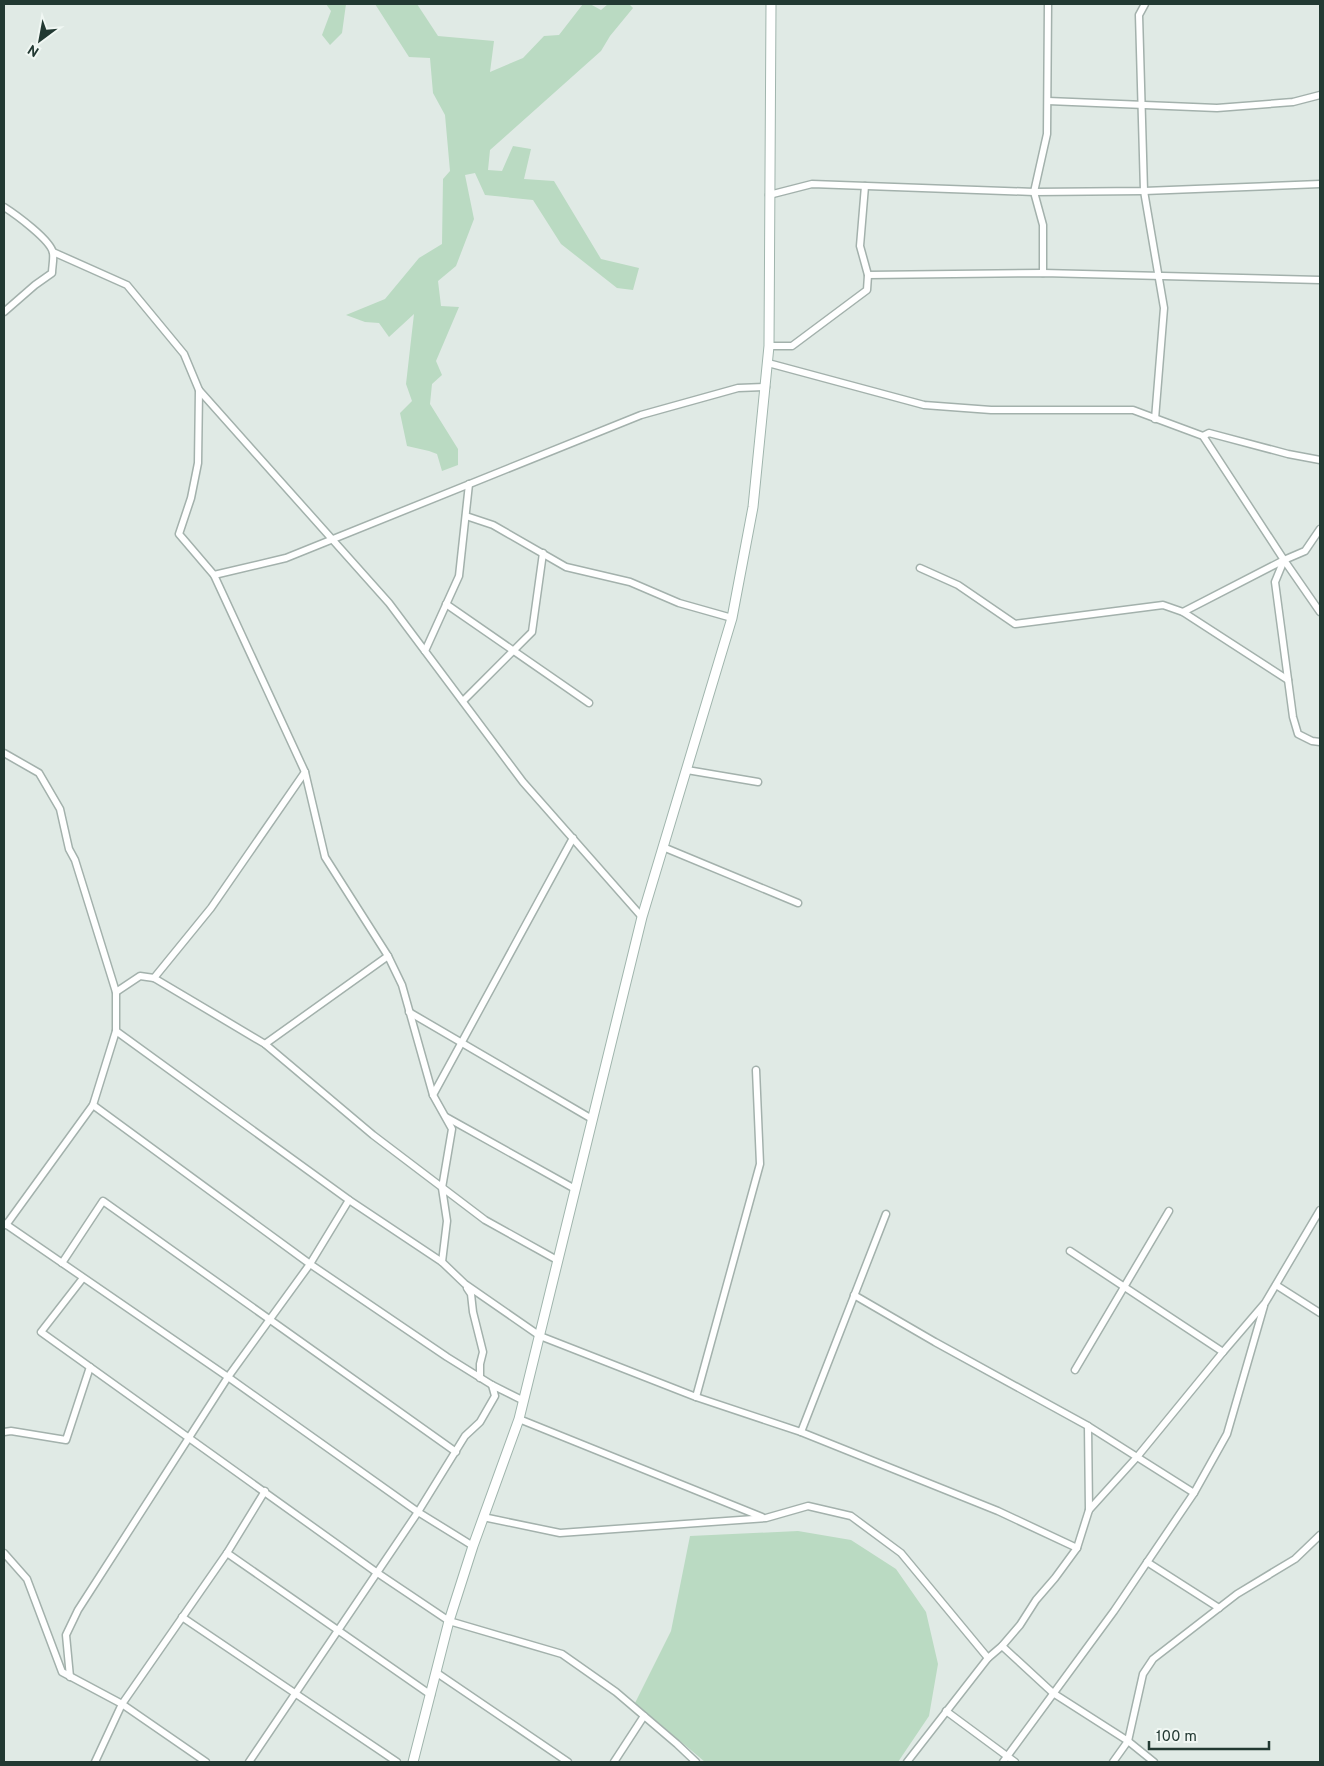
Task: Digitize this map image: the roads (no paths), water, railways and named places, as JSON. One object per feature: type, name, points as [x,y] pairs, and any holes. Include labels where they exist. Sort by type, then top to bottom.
[{"type":"street","points":[[413,1762],[449,1621],[483,1517],[519,1419],[522,1400],[540,1336],[642,917],[732,618],[753,507],[768,363],[771,4]]},
{"type":"street","points":[[1043,273],[1043,224],[1034,192],[1047,134],[1048,4]]},
{"type":"street","points":[[1145,4],[1139,15],[1144,191],[1164,308],[1156,419]]},
{"type":"street","points":[[1048,101],[1217,108],[1292,102],[1320,94]]},
{"type":"street","points":[[769,194],[812,184],[1034,192],[1144,191],[1320,184]]},
{"type":"street","points":[[769,346],[792,346],[867,290],[868,275],[860,246],[865,186]]},
{"type":"street","points":[[4,206],[48,243],[53,252],[52,273],[4,312]]},
{"type":"street","points":[[53,252],[127,285],[184,354],[198,390],[389,603],[523,782],[642,917]]},
{"type":"street","points":[[868,275],[1043,273],[1320,280]]},
{"type":"street","points":[[768,363],[924,405],[991,410],[1133,410],[1203,436],[1320,612]]},
{"type":"street","points":[[214,575],[286,558],[641,415],[738,388],[766,388]]},
{"type":"street","points":[[198,390],[198,463],[191,498],[179,534],[214,575],[305,772],[325,857],[388,956],[402,985],[433,1095],[452,1129],[442,1188],[447,1221],[442,1262]]},
{"type":"street","points":[[1203,436],[1210,433],[1288,454],[1320,460]]},
{"type":"street","points":[[425,651],[459,576],[469,484]]},
{"type":"street","points":[[466,516],[493,525],[566,566],[630,582],[679,603],[732,618]]},
{"type":"street","points":[[1183,612],[1305,551],[1320,529]]},
{"type":"street","points":[[462,701],[532,632],[543,554]]},
{"type":"street","points":[[1284,560],[1275,582],[1293,717],[1298,734],[1312,741],[1320,742]]},
{"type":"street","points":[[920,568],[958,585],[1015,624],[1164,605],[1183,612],[1288,680]]},
{"type":"street","points":[[446,604],[512,652],[589,703]]},
{"type":"street","points":[[4,753],[39,773],[60,809],[68,849],[75,860],[116,992],[116,1031],[93,1105],[5,1224],[228,1377],[418,1512],[473,1546]]},
{"type":"street","points":[[687,770],[758,782]]},
{"type":"street","points":[[154,978],[211,908],[305,772]]},
{"type":"street","points":[[433,1095],[573,838]]},
{"type":"street","points":[[664,847],[798,903]]},
{"type":"street","points":[[265,1044],[388,956]]},
{"type":"street","points":[[116,992],[140,976],[154,978],[265,1044],[374,1135],[485,1220],[557,1260]]},
{"type":"street","points":[[409,1012],[592,1119]]},
{"type":"street","points":[[116,1031],[349,1200],[442,1262],[465,1284],[540,1336],[696,1397],[801,1432],[998,1512],[1077,1548]]},
{"type":"street","points":[[696,1397],[760,1164],[756,1070]]},
{"type":"street","points":[[93,1105],[310,1264],[480,1378],[522,1400]]},
{"type":"street","points":[[445,1117],[575,1189]]},
{"type":"street","points":[[70,1677],[66,1635],[78,1610],[228,1377],[310,1264],[349,1200]]},
{"type":"street","points":[[62,1263],[103,1201],[456,1452]]},
{"type":"street","points":[[1090,1510],[1137,1457],[1265,1303],[1320,1210]]},
{"type":"street","points":[[1075,1370],[1169,1211]]},
{"type":"street","points":[[801,1432],[886,1214]]},
{"type":"street","points":[[1070,1251],[1223,1352]]},
{"type":"street","points":[[83,1278],[41,1332],[376,1572],[449,1621],[562,1654],[616,1692],[696,1762]]},
{"type":"street","points":[[465,1284],[471,1294],[473,1312],[483,1352],[480,1364],[480,1378]]},
{"type":"street","points":[[1276,1285],[1320,1313]]},
{"type":"street","points":[[854,1295],[1088,1426],[1194,1493]]},
{"type":"street","points":[[1005,1759],[1114,1611],[1194,1493],[1227,1434],[1265,1303]]},
{"type":"street","points":[[4,1432],[66,1440],[90,1367]]},
{"type":"street","points":[[248,1762],[418,1512],[465,1436],[480,1422],[495,1396],[492,1385]]},
{"type":"street","points":[[519,1419],[766,1518]]},
{"type":"street","points":[[907,1762],[988,1658],[1002,1646],[1020,1625],[1036,1600],[1077,1548],[1090,1510],[1088,1426]]},
{"type":"street","points":[[95,1762],[122,1704],[227,1553],[265,1491]]},
{"type":"street","points":[[483,1517],[560,1533],[766,1518],[808,1506],[851,1516],[901,1553],[988,1658]]},
{"type":"street","points":[[1113,1762],[1128,1741],[1143,1674],[1152,1659],[1236,1594],[1295,1559],[1320,1535]]},
{"type":"street","points":[[4,1553],[27,1579],[62,1672],[122,1704],[206,1762]]},
{"type":"street","points":[[227,1553],[431,1695]]},
{"type":"street","points":[[1147,1562],[1219,1608]]},
{"type":"street","points":[[182,1617],[397,1762]]},
{"type":"street","points":[[1002,1646],[1053,1693],[1128,1741],[1154,1762]]},
{"type":"street","points":[[436,1673],[568,1762]]},
{"type":"street","points":[[946,1711],[1005,1759],[1015,1762]]},
{"type":"street","points":[[614,1762],[644,1716]]}]
